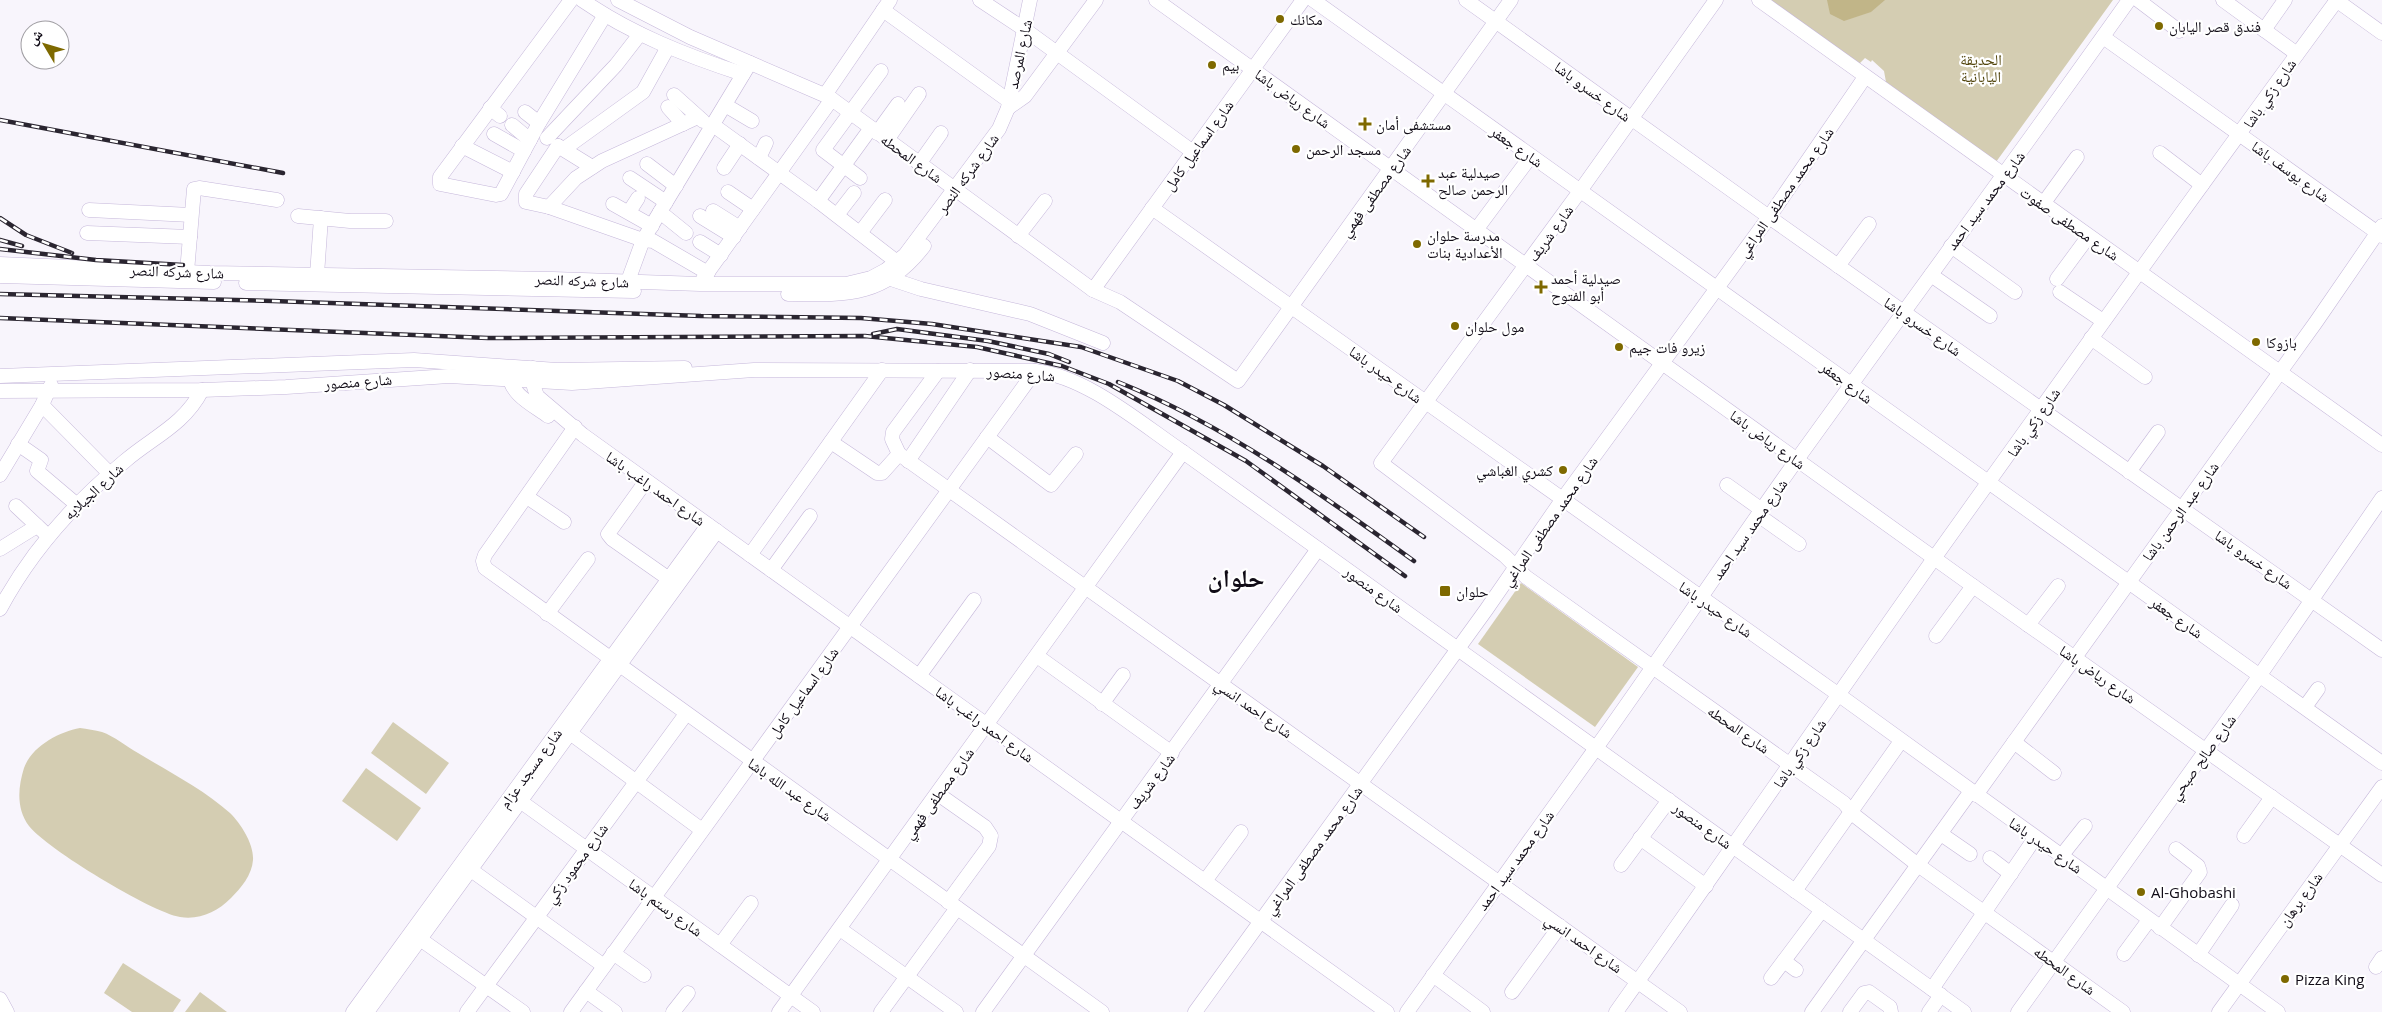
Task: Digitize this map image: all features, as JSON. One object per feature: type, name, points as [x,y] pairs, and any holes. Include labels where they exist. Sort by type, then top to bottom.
[{"type":"street","points":[[571,0],[495,112],[462,146],[440,177],[439,182],[443,185],[496,195],[503,192],[513,172],[616,65],[640,34]]},
{"type":"street","name":"شارع المحطه","points":[[582,0],[605,15],[668,47],[746,68],[829,97],[1093,290],[1120,302],[1238,381]]},
{"type":"street","name":"شارع المحطه","points":[[618,0],[746,68]]},
{"type":"street","points":[[980,0],[1024,29],[1193,152]]},
{"type":"street","name":"شارع المرصد","points":[[1009,105],[1030,0]]},
{"type":"street","points":[[605,15],[542,140],[525,199],[529,203],[549,207],[643,240],[653,241],[704,278],[779,173],[886,5],[1009,105],[1025,96],[1096,0]]},
{"type":"street","name":"شارع رياض باشا","points":[[1156,0],[1973,586],[2382,875]]},
{"type":"street","name":"شارع اسماعيل كامل","points":[[1093,290],[1303,0]]},
{"type":"street","name":"شارع جعفر","points":[[1313,0],[2382,763]]},
{"type":"street","name":"شارع خسرو باشا","points":[[1466,0],[1838,266],[2382,650]]},
{"type":"street","name":"شارع مصطفى فهمي","points":[[1238,381],[1445,95],[1511,0]]},
{"type":"street","name":"شارع شريف","points":[[1381,463],[1526,266],[1716,0]]},
{"type":"street","name":"شارع مصطفى صفوت","points":[[1759,0],[1865,78],[2382,445]]},
{"type":"street","name":"شارع محمد سيد احمد","points":[[1407,1012],[1597,747],[1797,459],[1905,313],[1951,246],[2004,176],[2129,0]]},
{"type":"street","points":[[2138,0],[2179,30]]},
{"type":"street","points":[[2264,30],[2286,0]]},
{"type":"street","points":[[2337,0],[2382,33]]},
{"type":"street","name":"شارع زكي باشا","points":[[1616,1012],[1734,847],[1935,558],[2043,409],[2103,321],[2337,0]]},
{"type":"street","points":[[2227,1],[2297,54]]},
{"type":"street","name":"شارع يوسف باشا","points":[[2103,37],[2381,232]]},
{"type":"street","points":[[494,134],[542,140],[643,92],[668,47]]},
{"type":"street","points":[[628,281],[643,240],[746,68]]},
{"type":"street","points":[[860,178],[823,150],[849,112],[881,71]]},
{"type":"street","name":"شارع محمد مصطفى المراغي","points":[[1195,1012],[1458,649],[1562,500],[1769,217],[1865,78]]},
{"type":"street","points":[[818,201],[843,166],[920,94]]},
{"type":"street","points":[[683,124],[671,101],[740,144],[897,262]]},
{"type":"street","points":[[878,134],[898,104]]},
{"type":"street","points":[[725,105],[752,121]]},
{"type":"street","name":"شارع شركه النصر","points":[[0,264],[187,272],[628,281],[704,278],[846,284],[872,278],[897,262],[913,247],[996,148],[1000,128],[1009,105]]},
{"type":"street","points":[[525,112],[542,140]]},
{"type":"street","points":[[549,207],[568,186],[592,167],[698,117]]},
{"type":"street","points":[[512,126],[592,167]]},
{"type":"street","points":[[919,164],[941,133]]},
{"type":"street","points":[[759,158],[766,143]]},
{"type":"street","points":[[724,168],[740,144]]},
{"type":"street","points":[[462,146],[513,172]]},
{"type":"street","points":[[2160,153],[2202,185]]},
{"type":"street","points":[[1476,230],[1531,156]]},
{"type":"street","points":[[2043,204],[2077,157]]},
{"type":"street","points":[[647,164],[676,186]]},
{"type":"street","points":[[630,178],[663,207],[686,233]]},
{"type":"street","points":[[187,272],[193,191],[197,188],[277,200]]},
{"type":"street","points":[[728,192],[753,209]]},
{"type":"street","name":"شارع شركه النصر","points":[[0,276],[838,295],[866,291],[891,279],[913,261],[959,192]]},
{"type":"street","points":[[837,216],[854,193]]},
{"type":"street","points":[[628,212],[638,198]]},
{"type":"street","points":[[860,233],[885,200]]},
{"type":"street","points":[[1018,236],[1045,201]]},
{"type":"street","points":[[614,204],[652,226]]},
{"type":"street","name":"شارع حيدر باشا","points":[[1152,208],[1839,696],[2035,838],[2062,855],[2154,924],[2278,1012]]},
{"type":"street","points":[[89,210],[191,215]]},
{"type":"street","points":[[706,213],[737,233]]},
{"type":"street","points":[[298,216],[386,220]]},
{"type":"street","points":[[317,275],[321,218]]},
{"type":"street","points":[[1838,266],[1868,224]]},
{"type":"street","name":"شارع عبد الرحمن باشا","points":[[1814,1011],[1941,834],[2014,742],[2381,232]]},
{"type":"street","points":[[87,233],[190,237]]},
{"type":"street","points":[[2088,237],[2059,286],[2103,321]]},
{"type":"street","points":[[700,242],[721,255]]},
{"type":"street","points":[[1951,246],[2015,292]]},
{"type":"street","points":[[1931,275],[1990,316]]},
{"type":"street","points":[[891,279],[921,289],[1030,314],[1103,343]]},
{"type":"street","points":[[2091,338],[2145,377]]},
{"type":"street","name":"شارع منصور","points":[[0,376],[414,360],[509,365],[533,375]]},
{"type":"street","points":[[509,365],[509,380]]},
{"type":"street","points":[[285,366],[286,387]]},
{"type":"street","points":[[750,555],[882,370]]},
{"type":"street","points":[[831,442],[877,473],[882,473],[904,458],[970,370]]},
{"type":"street","name":"شارع منصور","points":[[0,391],[202,390],[286,387],[449,376],[509,380],[533,375],[611,381],[715,371],[970,370],[1035,371],[1062,376],[1086,386],[1183,452],[1597,747],[1964,1012]]},
{"type":"street","points":[[904,458],[892,439],[893,432],[938,371]]},
{"type":"street","name":"شارع اسماعيل كامل","points":[[571,1012],[1035,371]]},
{"type":"street","points":[[0,475],[42,405],[49,391],[53,375]]},
{"type":"street","name":"شارع احمد راغب باشا","points":[[533,375],[538,396],[577,432],[1387,1012]]},
{"type":"street","name":"شارع احمد راغب باشا","points":[[509,380],[519,394],[556,423],[577,432]]},
{"type":"street","name":"شارع الجبلايه","points":[[0,609],[26,565],[76,504],[110,474],[182,418],[194,406],[202,390]]},
{"type":"street","points":[[42,405],[110,474]]},
{"type":"street","points":[[564,522],[527,497],[577,432]]},
{"type":"street","points":[[2129,472],[2158,432]]},
{"type":"street","points":[[986,437],[1051,484],[1054,484],[1076,454]]},
{"type":"street","points":[[18,444],[41,460],[37,471],[76,504]]},
{"type":"street","name":"شارع مصطفى فهمي","points":[[779,1012],[1183,452]]},
{"type":"street","name":"شارع احمد انسي","points":[[904,458],[1680,1012]]},
{"type":"street","name":"شارع المحطه","points":[[1381,463],[1505,556],[1526,577],[1844,803],[1851,812],[1918,865],[2123,1012]]},
{"type":"street","points":[[646,480],[608,534],[612,539],[669,579]]},
{"type":"street","points":[[1727,485],[1799,544]]},
{"type":"street","name":"شارع عبد الله باشا","points":[[527,497],[489,550],[483,562],[490,572],[614,663],[1102,1012]]},
{"type":"street","name":"شارع صالح صبحي","points":[[2018,1012],[2260,675],[2382,498]]},
{"type":"street","points":[[16,506],[48,536]]},
{"type":"street","points":[[771,570],[810,516]]},
{"type":"street","points":[[0,549],[37,526]]},
{"type":"street","name":"شارع مسجد عزام","points":[[373,1010],[420,939],[570,733],[669,579],[712,528]]},
{"type":"street","name":"شارع مسجد عزام","points":[[352,1012],[614,663],[712,528]]},
{"type":"street","name":"شارع شريف","points":[[983,1012],[1318,549]]},
{"type":"street","points":[[547,614],[588,559]]},
{"type":"street","points":[[1936,636],[1973,586]]},
{"type":"street","points":[[2028,625],[2058,586]]},
{"type":"street","points":[[919,676],[974,600]]},
{"type":"street","points":[[1037,656],[1172,753]]},
{"type":"street","points":[[1102,704],[1123,675]]},
{"type":"street","points":[[2305,707],[2318,689]]},
{"type":"street","name":"شارع محمود زكي","points":[[467,1012],[686,714]]},
{"type":"street","points":[[570,733],[702,830]]},
{"type":"street","points":[[1795,891],[1901,741]]},
{"type":"street","points":[[2014,742],[2054,773]]},
{"type":"street","name":"شارع برهان","points":[[2219,1012],[2382,787]]},
{"type":"street","points":[[881,1012],[907,976],[989,846],[991,836],[985,826],[938,794]]},
{"type":"street","points":[[2244,836],[2272,797]]},
{"type":"street","points":[[1621,865],[1669,800]]},
{"type":"street","name":"شارع رستم باشا","points":[[520,801],[813,1012]]},
{"type":"street","points":[[2062,855],[2085,826]]},
{"type":"street","points":[[1205,881],[1240,832]]},
{"type":"street","points":[[1941,834],[1970,854]]},
{"type":"street","points":[[1640,838],[1706,886]]},
{"type":"street","points":[[1929,1012],[1936,992],[1985,912],[2035,838]]},
{"type":"street","points":[[2124,954],[2154,924],[2200,872],[2198,866],[2176,849]]},
{"type":"street","points":[[1990,858],[2011,874]]},
{"type":"street","points":[[470,870],[604,966]]},
{"type":"street","points":[[720,946],[751,902]]},
{"type":"street","points":[[2198,954],[2232,905]]},
{"type":"street","points":[[1771,978],[1822,910]]},
{"type":"street","points":[[1512,992],[1560,926]]},
{"type":"street","points":[[840,929],[956,1012]]},
{"type":"street","points":[[420,939],[524,1012]]},
{"type":"street","points":[[613,953],[644,975]]},
{"type":"street","points":[[1784,961],[1796,970]]},
{"type":"street","points":[[1432,976],[1483,1012]]},
{"type":"street","points":[[586,991],[615,1012]]},
{"type":"street","points":[[1850,1012],[1864,993],[1869,992],[1890,1007],[1891,1012]]},
{"type":"street","points":[[673,1012],[688,993]]},
{"type":"street","points":[[0,999],[7,1012]]},
{"type":"green space","name":"الحديقة اليابانية","points":[[1769,0],[2113,0],[1996,162],[1886,82],[1884,71],[1872,60],[1871,62],[1865,58],[1859,64]]},
{"type":"green space","points":[[1521,583],[1638,667],[1595,727],[1478,644]]},
{"type":"green space","points":[[393,722],[449,763],[426,794],[371,753]]},
{"type":"green space","points":[[80,728],[99,731],[111,736],[197,788],[230,813],[242,828],[249,841],[253,860],[251,871],[245,881],[226,903],[214,911],[201,916],[187,918],[166,913],[124,892],[77,864],[39,836],[29,826],[22,812],[19,798],[22,775],[28,760],[47,741]]},
{"type":"green space","points":[[366,768],[421,808],[397,841],[342,801]]},
{"type":"green space","points":[[123,963],[181,1000],[173,1012],[132,1012],[104,993]]},
{"type":"green space","points":[[200,992],[227,1012],[185,1012]]},
{"type":"shaded area","points":[[1827,0],[1885,0],[1871,12],[1844,21],[1830,14]]},
{"type":"railway","points":[[0,120],[283,173]]},
{"type":"railway","points":[[0,218],[26,235],[72,253]]},
{"type":"railway","points":[[0,240],[22,246]]},
{"type":"railway","points":[[0,249],[96,260],[183,265]]},
{"type":"railway","points":[[0,294],[273,301],[701,316],[861,318],[932,324],[1081,347],[1178,381],[1224,405],[1323,466],[1424,537]]},
{"type":"railway","points":[[0,318],[488,338],[865,336],[977,347],[1062,366],[1109,384],[1246,461],[1405,576]]},
{"type":"railway","points":[[873,334],[897,329],[988,341],[1049,354],[1069,362]]},
{"type":"railway","points":[[1118,382],[1158,399],[1271,462],[1343,510],[1414,561]]},
{"type":"place","name":"مكانك","points":[[1280,19]]},
{"type":"place","name":"فندق قصر اليابان","points":[[2159,26]]},
{"type":"place","name":"بيم","points":[[1212,65]]},
{"type":"place","name":"مستشفى أمان","points":[[1365,124]]},
{"type":"place","name":"مسجد الرحمن","points":[[1296,149]]},
{"type":"place","name":"صيدلية عبد الرحمن صالح","points":[[1428,181]]},
{"type":"place","name":"مدرسة حلوان الأعدادية بنات","points":[[1417,244]]},
{"type":"place","name":"صيدلية أحمد أبو الفتوح","points":[[1541,287]]},
{"type":"place","name":"مول حلوان","points":[[1455,326]]},
{"type":"place","name":"بازوكا","points":[[2256,342]]},
{"type":"place","name":"زيرو فات جيم","points":[[1619,347]]},
{"type":"place","name":"كشري الغباشي","points":[[1563,470]]},
{"type":"place","name":"حلوان","points":[[1445,591]]},
{"type":"place","name":"Al-Ghobashi","points":[[2141,892]]},
{"type":"place","name":"Pizza King","points":[[2285,979]]},
{"type":"district","name":"حلوان","points":[[1236,577]]}]
